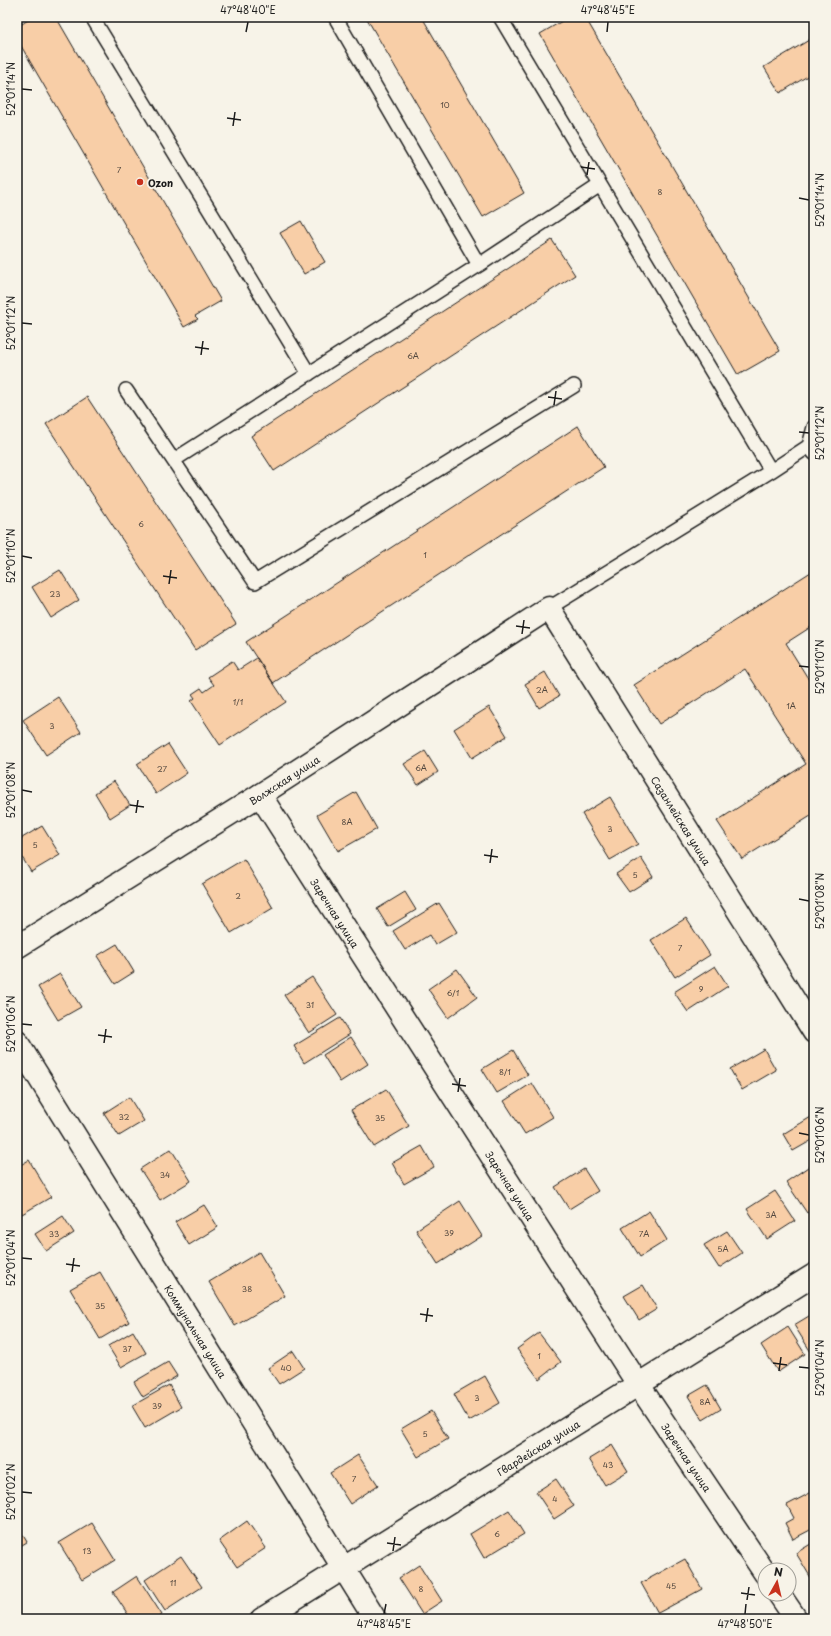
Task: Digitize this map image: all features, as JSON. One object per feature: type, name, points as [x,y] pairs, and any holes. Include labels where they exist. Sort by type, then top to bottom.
[{"type":"street","name":"Волжская улица","points":[[17,947],[260,795],[549,608]]},
{"type":"street","name":"Сазанлейская улица","points":[[549,608],[814,1032]]},
{"type":"street","name":"Заречная улица","points":[[260,795],[638,1384],[758,1562]]},
{"type":"street","name":"Коммунальная улица","points":[[17,1042],[375,1619]]},
{"type":"street","name":"Гвардейская улица","points":[[262,1619],[814,1275]]},
{"type":"street","points":[[784,1602],[796,1619]]},
{"type":"lane","points":[[92,17],[309,374]]},
{"type":"lane","points":[[335,17],[479,265]]},
{"type":"lane","points":[[500,17],[771,471]]},
{"type":"lane","points":[[174,460],[479,265],[600,185]]},
{"type":"lane","points":[[126,390],[255,582],[574,386]]},
{"type":"lane","points":[[549,608],[771,471],[812,449],[814,427]]},
{"type":"building","points":[[33,17],[56,17],[221,301],[195,316],[198,319],[184,327],[17,39],[17,27]]},
{"type":"building","points":[[366,17],[422,17],[524,193],[483,217]]},
{"type":"building","points":[[569,17],[585,17],[780,351],[738,375],[540,34]]},
{"type":"building","points":[[814,37],[814,72],[780,93],[764,67]]},
{"type":"building","points":[[301,221],[325,262],[304,274],[280,233]]},
{"type":"building","points":[[552,240],[575,275],[274,471],[251,436]]},
{"type":"building","points":[[87,397],[236,624],[195,650],[46,424]]},
{"type":"building","points":[[578,426],[604,467],[273,683],[246,642]]},
{"type":"building","points":[[60,570],[79,600],[51,618],[32,587]]},
{"type":"building","points":[[814,570],[814,625],[786,643],[814,688],[814,814],[742,859],[717,821],[806,764],[745,669],[659,724],[634,685]]},
{"type":"building","points":[[257,658],[286,702],[220,745],[191,701],[195,698],[192,694],[201,688],[204,692],[214,685],[208,677],[232,661],[238,670]]},
{"type":"building","points":[[545,672],[559,696],[539,708],[525,684]]},
{"type":"building","points":[[58,697],[81,732],[46,755],[23,720]]},
{"type":"building","points":[[489,707],[507,736],[472,758],[454,729]]},
{"type":"building","points":[[168,744],[187,773],[156,794],[137,764]]},
{"type":"building","points":[[425,751],[438,772],[418,785],[404,764]]},
{"type":"building","points":[[114,781],[130,805],[110,818],[95,793]]},
{"type":"building","points":[[356,792],[377,829],[338,851],[317,815]]},
{"type":"building","points":[[610,797],[638,844],[610,860],[582,814]]},
{"type":"building","points":[[42,826],[60,855],[31,872],[17,849],[17,841]]},
{"type":"building","points":[[641,858],[653,877],[629,892],[616,874]]},
{"type":"building","points":[[244,859],[273,908],[231,933],[202,884]]},
{"type":"building","points":[[405,892],[416,910],[388,927],[377,909]]},
{"type":"building","points":[[439,903],[457,932],[435,945],[429,935],[405,950],[393,931]]},
{"type":"building","points":[[686,918],[710,955],[675,977],[651,940]]},
{"type":"building","points":[[117,944],[134,972],[115,984],[97,956]]},
{"type":"building","points":[[715,966],[728,986],[688,1012],[674,992]]},
{"type":"building","points":[[457,969],[477,997],[448,1018],[428,989]]},
{"type":"building","points":[[60,974],[81,1007],[58,1020],[38,987]]},
{"type":"building","points":[[312,977],[337,1015],[309,1033],[284,995]]},
{"type":"building","points":[[340,1018],[350,1034],[304,1063],[294,1046]]},
{"type":"building","points":[[351,1037],[368,1064],[340,1082],[323,1055]]},
{"type":"building","points":[[764,1049],[776,1070],[742,1090],[730,1069]]},
{"type":"building","points":[[513,1050],[528,1075],[497,1093],[482,1069]]},
{"type":"building","points":[[532,1083],[553,1117],[525,1134],[504,1101]]},
{"type":"building","points":[[386,1089],[409,1126],[374,1147],[351,1110]]},
{"type":"building","points":[[129,1097],[144,1121],[119,1136],[104,1113]]},
{"type":"building","points":[[811,1117],[814,1121],[814,1139],[793,1151],[783,1134]]},
{"type":"building","points":[[422,1146],[434,1167],[404,1184],[392,1163]]},
{"type":"building","points":[[171,1149],[191,1181],[160,1200],[140,1169]]},
{"type":"building","points":[[29,1160],[51,1197],[22,1214],[17,1206],[17,1167]]},
{"type":"building","points":[[814,1163],[814,1209],[807,1213],[786,1182]]},
{"type":"building","points":[[584,1169],[598,1191],[569,1209],[555,1187]]},
{"type":"building","points":[[775,1191],[795,1221],[767,1239],[747,1209]]},
{"type":"building","points":[[460,1201],[482,1236],[438,1264],[416,1230]]},
{"type":"building","points":[[204,1205],[218,1227],[189,1245],[175,1222]]},
{"type":"building","points":[[649,1211],[667,1240],[640,1257],[622,1228]]},
{"type":"building","points":[[63,1216],[74,1233],[46,1251],[35,1234]]},
{"type":"building","points":[[727,1231],[742,1253],[719,1268],[704,1245]]},
{"type":"building","points":[[259,1252],[285,1296],[235,1326],[209,1282]]},
{"type":"building","points":[[100,1272],[129,1322],[100,1339],[70,1289]]},
{"type":"building","points":[[643,1285],[657,1309],[639,1320],[624,1296]]},
{"type":"building","points":[[814,1313],[814,1357],[794,1325]]},
{"type":"building","points":[[788,1327],[805,1354],[778,1372],[761,1345]]},
{"type":"building","points":[[133,1331],[146,1353],[121,1367],[108,1346]]},
{"type":"building","points":[[539,1333],[561,1362],[539,1379],[517,1349]]},
{"type":"building","points":[[293,1351],[304,1368],[279,1384],[268,1368]]},
{"type":"building","points":[[168,1362],[177,1376],[143,1397],[134,1382]]},
{"type":"building","points":[[485,1376],[500,1403],[469,1421],[454,1394]]},
{"type":"building","points":[[169,1385],[181,1407],[145,1428],[132,1406]]},
{"type":"building","points":[[707,1385],[721,1409],[703,1420],[688,1396]]},
{"type":"building","points":[[431,1411],[448,1439],[418,1457],[401,1429]]},
{"type":"building","points":[[612,1445],[628,1471],[605,1485],[589,1459]]},
{"type":"building","points":[[358,1455],[378,1485],[350,1504],[330,1473]]},
{"type":"building","points":[[556,1479],[574,1506],[554,1519],[536,1492]]},
{"type":"building","points":[[812,1492],[814,1495],[814,1528],[793,1539],[785,1523],[794,1518],[787,1505]]},
{"type":"building","points":[[509,1510],[524,1534],[484,1558],[470,1534]]},
{"type":"building","points":[[247,1521],[266,1548],[237,1567],[219,1541]]},
{"type":"building","points":[[92,1523],[115,1560],[82,1580],[59,1543]]},
{"type":"building","points":[[17,1525],[27,1542],[17,1548]]},
{"type":"building","points":[[814,1542],[814,1583],[796,1553]]},
{"type":"building","points":[[181,1556],[202,1587],[165,1611],[145,1580]]},
{"type":"building","points":[[685,1559],[702,1589],[658,1613],[641,1583]]},
{"type":"building","points":[[419,1565],[442,1601],[422,1614],[399,1578]]},
{"type":"building","points":[[137,1576],[162,1615],[156,1619],[131,1619],[113,1592]]},
{"type":"place","name":"Ozon","points":[[140,182]]}]
